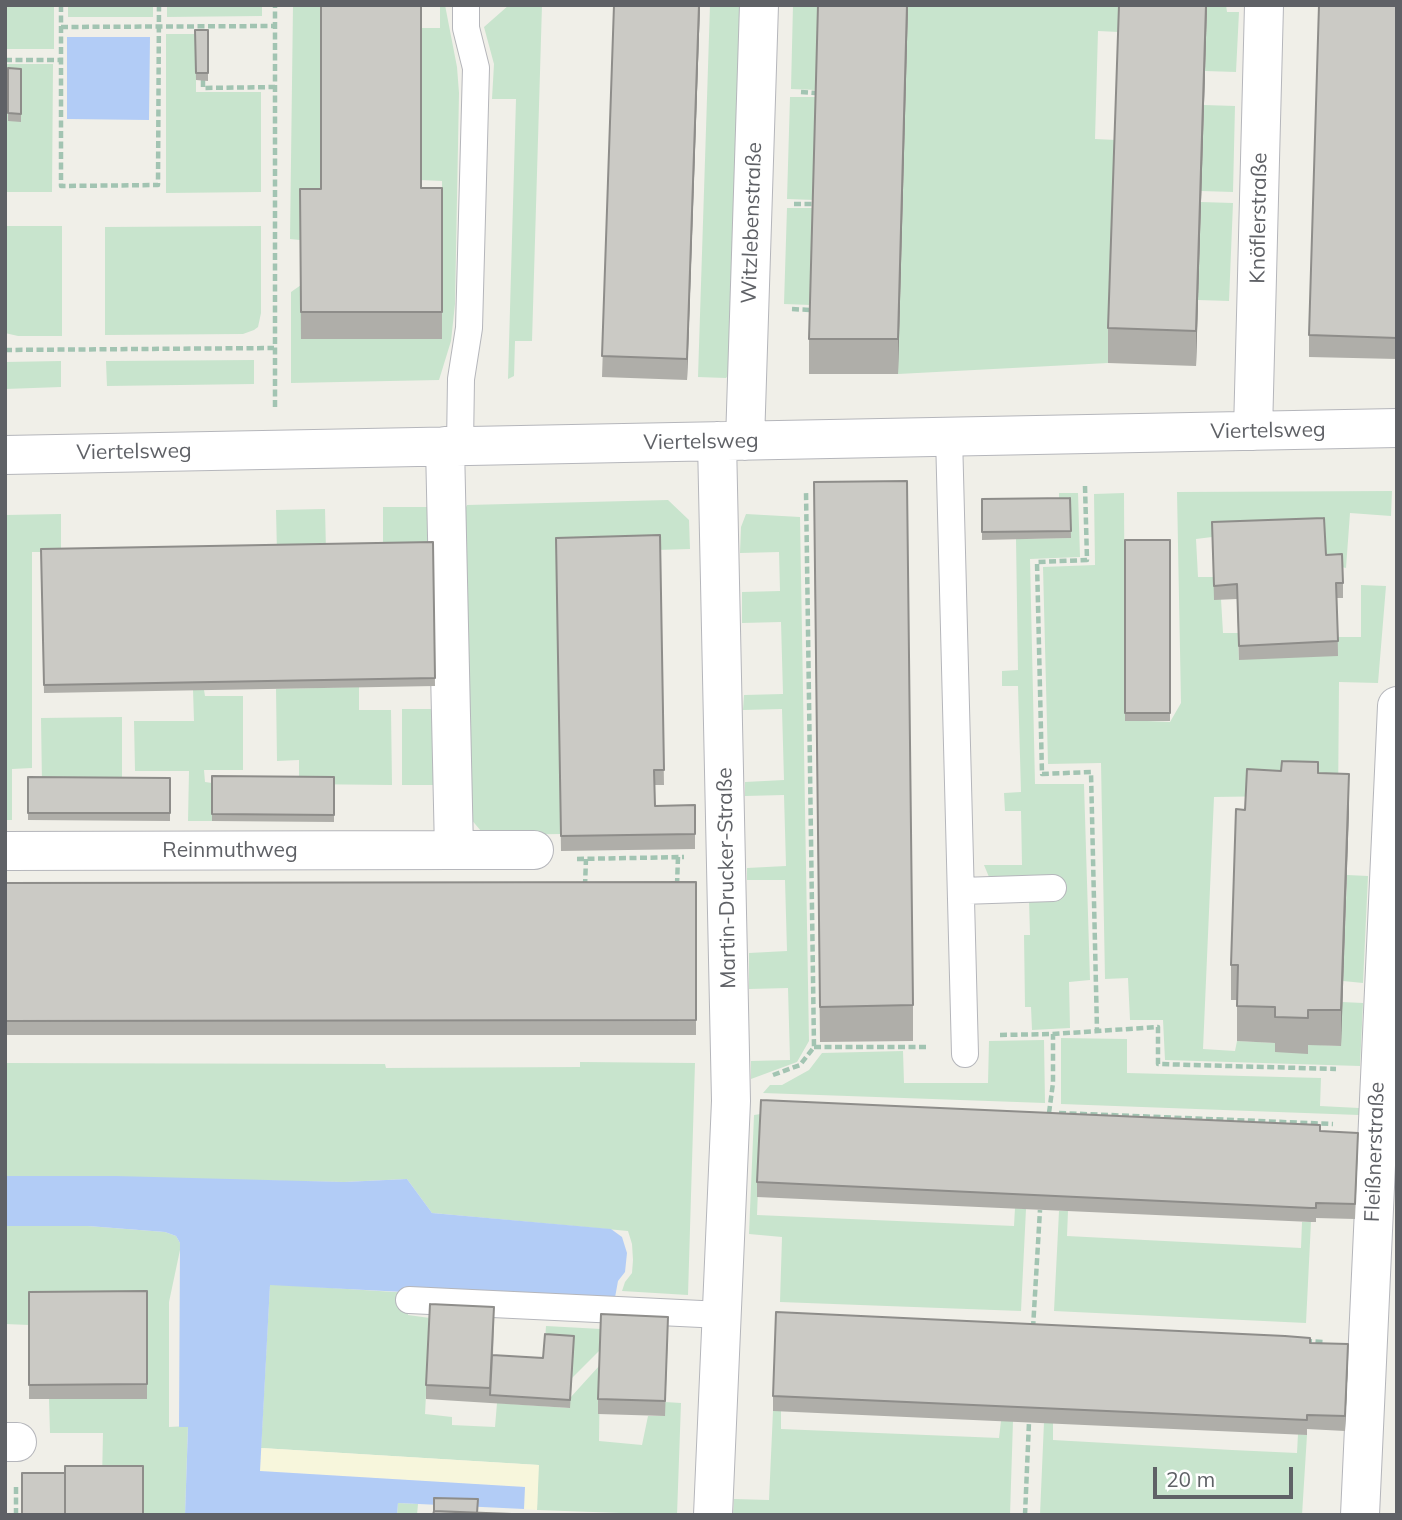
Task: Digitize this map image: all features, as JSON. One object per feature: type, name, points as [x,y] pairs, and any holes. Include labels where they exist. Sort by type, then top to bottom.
[{"type":"street","name":"Witzlebenstraße","points":[[731,441],[759,5]]},
{"type":"street","name":"Knöflerstraße","points":[[1253,430],[1264,5]]},
{"type":"street","name":"Viertelsweg","points":[[5,455],[1397,428]]},
{"type":"street","name":"Martin-Drucker-Straße","points":[[713,1515],[731,1101],[727,856],[731,441]]},
{"type":"street","points":[[453,446],[454,850]]},
{"type":"street","name":"Fleißnerstraße","points":[[1360,1515],[1378,1070],[1397,706]]},
{"type":"street","name":"Reinmuthweg","points":[[5,851],[534,850]]},
{"type":"lane","points":[[453,446],[469,328],[476,68],[466,28],[466,5]]},
{"type":"lane","points":[[949,436],[965,1045]]},
{"type":"lane","points":[[961,891],[1053,888]]},
{"type":"lane","points":[[409,1300],[722,1315]]},
{"type":"path","points":[[61,5],[61,186],[158,185],[159,5]]},
{"type":"path","points":[[275,5],[276,450]]},
{"type":"path","points":[[61,27],[275,26]]},
{"type":"path","points":[[5,60],[60,60]]},
{"type":"path","points":[[203,80],[203,88],[275,87]]},
{"type":"path","points":[[5,350],[274,348]]},
{"type":"path","points":[[1085,486],[1087,560],[1037,562],[1042,774],[1091,772],[1097,1030]]},
{"type":"path","points":[[731,1101],[765,1078],[800,1065],[814,1047],[806,491]]},
{"type":"path","points":[[534,850],[543,860],[727,856]]},
{"type":"path","points":[[676,897],[677,857]]},
{"type":"path","points":[[585,897],[586,859]]},
{"type":"path","points":[[814,1047],[965,1045],[1053,1034],[1158,1027],[1158,1064],[1378,1070]]},
{"type":"path","points":[[1049,1113],[1053,1083],[1053,1034]]},
{"type":"path","points":[[1036,1112],[1376,1126]]},
{"type":"path","points":[[1134,1116],[1134,1124]]},
{"type":"path","points":[[1175,1118],[1175,1125]]},
{"type":"path","points":[[1226,1120],[1226,1127]]},
{"type":"path","points":[[1302,1123],[1302,1131]]},
{"type":"path","points":[[1033,1339],[1040,1210]]},
{"type":"path","points":[[1020,1326],[1046,1328]]},
{"type":"path","points":[[1300,1340],[1367,1344]]},
{"type":"path","points":[[1025,1515],[1029,1422]]},
{"type":"shaded area","points":[[5,5],[54,5],[54,49],[5,49]]},
{"type":"shaded area","points":[[68,5],[153,5],[153,17],[68,17]]},
{"type":"shaded area","points":[[167,5],[262,5],[262,16],[167,17]]},
{"type":"shaded area","points":[[293,5],[321,5],[321,216],[301,216],[300,240],[290,239]]},
{"type":"shaded area","points":[[440,5],[445,5],[457,67],[459,93],[455,304],[451,341],[439,380],[291,383],[291,292],[301,285],[301,339],[442,339],[442,181],[420,180],[421,28],[440,28]]},
{"type":"shaded area","points":[[509,5],[542,5],[532,341],[515,341],[514,376],[508,379],[516,99],[492,99],[494,64],[484,27]]},
{"type":"shaded area","points":[[710,5],[742,5],[731,372],[726,378],[698,377]]},
{"type":"shaded area","points":[[793,5],[818,5],[816,90],[791,89]]},
{"type":"shaded area","points":[[908,5],[1120,5],[1119,32],[1098,31],[1095,139],[1116,140],[1108,363],[898,374]]},
{"type":"shaded area","points":[[1207,5],[1226,5],[1227,12],[1239,12],[1236,72],[1205,71]]},
{"type":"shaded area","points":[[166,34],[196,34],[196,92],[261,92],[261,192],[166,193]]},
{"type":"shaded area","points":[[5,64],[53,64],[52,192],[5,192]]},
{"type":"shaded area","points":[[790,97],[816,97],[814,200],[787,199]]},
{"type":"shaded area","points":[[1204,105],[1235,106],[1233,192],[1201,191]]},
{"type":"shaded area","points":[[1201,202],[1233,203],[1229,301],[1198,300]]},
{"type":"shaded area","points":[[787,208],[813,208],[811,305],[784,304]]},
{"type":"shaded area","points":[[5,226],[62,226],[62,336],[18,336],[5,333]]},
{"type":"shaded area","points":[[261,226],[261,313],[258,327],[254,330],[243,334],[105,335],[105,227]]},
{"type":"shaded area","points":[[254,360],[254,384],[107,386],[106,361]]},
{"type":"shaded area","points":[[61,361],[61,387],[5,389],[5,362]]},
{"type":"shaded area","points":[[1392,491],[1391,516],[1350,513],[1346,568],[1212,537],[1196,539],[1198,577],[1213,577],[1221,599],[1223,633],[1238,633],[1239,660],[1338,637],[1361,637],[1361,585],[1386,586],[1378,683],[1339,682],[1338,808],[1282,796],[1214,797],[1203,1049],[1235,1051],[1237,1041],[1341,1046],[1342,1002],[1363,1003],[1360,1066],[1165,1060],[1163,1020],[1130,1020],[1128,978],[1105,979],[1101,763],[1048,764],[1043,567],[1095,565],[1094,494],[1124,493],[1125,720],[1170,722],[1181,703],[1177,492]]},
{"type":"shaded area","points":[[1059,493],[1078,493],[1080,557],[1030,559],[1035,784],[1084,784],[1090,980],[1069,982],[1070,1028],[1032,1030],[1031,1007],[1025,1007],[1024,935],[1030,935],[1029,900],[989,877],[984,865],[1022,865],[1021,811],[1005,811],[1004,793],[1021,792],[1018,686],[1002,686],[1002,671],[1018,670],[1016,539],[1070,538],[1059,505]]},
{"type":"shaded area","points":[[668,500],[689,520],[690,549],[556,553],[561,834],[495,835],[481,831],[470,818],[461,517],[467,505]]},
{"type":"shaded area","points":[[383,507],[431,507],[433,549],[383,551]]},
{"type":"shaded area","points":[[325,509],[326,551],[277,553],[276,510]]},
{"type":"shaded area","points":[[61,514],[61,552],[32,552],[32,768],[12,769],[12,820],[5,820],[5,515]]},
{"type":"shaded area","points":[[746,514],[800,517],[809,1041],[797,1062],[751,1079],[751,1061],[790,1060],[788,988],[749,989],[749,953],[787,951],[785,880],[747,880],[747,868],[786,866],[784,795],[745,796],[745,782],[784,780],[782,709],[743,710],[744,695],[783,694],[781,622],[742,623],[742,592],[780,591],[779,552],[740,553],[741,527]]},
{"type":"shaded area","points":[[359,687],[359,710],[391,710],[392,785],[299,784],[299,760],[277,761],[276,689]]},
{"type":"shaded area","points":[[193,690],[204,690],[205,696],[243,696],[243,770],[204,770],[205,782],[212,783],[212,821],[188,821],[189,771],[135,771],[134,721],[194,721]]},
{"type":"shaded area","points":[[402,709],[435,709],[436,778],[433,785],[402,785]]},
{"type":"shaded area","points":[[122,717],[122,785],[42,784],[41,718]]},
{"type":"shaded area","points":[[1347,875],[1368,876],[1363,983],[1343,981]]},
{"type":"shaded area","points":[[1061,1038],[1127,1039],[1127,1073],[1321,1078],[1320,1106],[1359,1108],[1359,1115],[1061,1104]]},
{"type":"shaded area","points":[[1044,1040],[1045,1103],[763,1093],[770,1085],[782,1085],[809,1070],[822,1053],[903,1051],[904,1083],[988,1083],[989,1041]]},
{"type":"shaded area","points":[[580,1062],[695,1063],[688,1295],[622,1291],[632,1273],[632,1244],[628,1231],[432,1213],[407,1179],[344,1182],[5,1176],[5,1063],[385,1064],[386,1068],[580,1067]]},
{"type":"shaded area","points":[[761,1114],[757,1215],[1014,1226],[1015,1208],[1026,1209],[1021,1311],[780,1302],[782,1237],[749,1234],[754,1115]]},
{"type":"shaded area","points":[[1059,1211],[1068,1211],[1067,1236],[1301,1248],[1302,1222],[1311,1222],[1306,1323],[1054,1311]]},
{"type":"shaded area","points":[[5,1226],[88,1226],[165,1232],[176,1236],[180,1250],[169,1302],[169,1427],[188,1426],[185,1515],[143,1515],[143,1481],[102,1480],[103,1433],[50,1433],[49,1399],[29,1306],[29,1325],[5,1324]]},
{"type":"shaded area","points":[[270,1284],[410,1293],[408,1315],[430,1318],[425,1414],[452,1417],[452,1425],[495,1427],[497,1403],[569,1408],[570,1398],[600,1365],[599,1441],[642,1445],[648,1416],[664,1416],[665,1402],[681,1403],[677,1515],[537,1510],[538,1465],[261,1448]]},
{"type":"shaded area","points":[[546,1326],[601,1329],[601,1349],[572,1378],[574,1344],[545,1341]]},
{"type":"shaded area","points":[[781,1410],[781,1429],[999,1438],[1001,1421],[1013,1421],[1010,1515],[733,1515],[734,1499],[769,1500],[773,1411]]},
{"type":"shaded area","points":[[1044,1422],[1053,1423],[1053,1440],[1232,1450],[1297,1453],[1298,1434],[1307,1435],[1302,1515],[1040,1515]]},
{"type":"shaded area","points":[[398,1503],[418,1504],[417,1515],[397,1515]]},
{"type":"sand","points":[[261,1448],[539,1465],[537,1510],[524,1509],[524,1487],[260,1471]]},
{"type":"water","points":[[67,37],[150,37],[149,120],[67,119]]},
{"type":"water","points":[[5,1176],[344,1182],[407,1179],[432,1213],[611,1229],[622,1237],[627,1253],[625,1272],[618,1281],[614,1303],[270,1285],[260,1471],[525,1487],[524,1509],[398,1503],[397,1515],[185,1515],[188,1427],[179,1427],[180,1243],[176,1236],[165,1232],[88,1226],[5,1226]]},
{"type":"building","points":[[321,5],[421,5],[421,188],[442,188],[442,312],[301,312],[300,189],[321,189]]},
{"type":"building","points":[[614,5],[699,5],[687,359],[602,356]]},
{"type":"building","points":[[818,5],[907,5],[898,339],[809,339]]},
{"type":"building","points":[[1119,5],[1206,5],[1196,331],[1108,328]]},
{"type":"building","points":[[1319,5],[1397,5],[1397,338],[1309,335]]},
{"type":"building","points":[[195,30],[208,30],[208,73],[196,73]]},
{"type":"building","points":[[8,68],[21,69],[21,114],[8,113]]},
{"type":"building","points":[[907,481],[913,1005],[820,1007],[814,482]]},
{"type":"building","points":[[1070,498],[1071,531],[982,532],[982,499]]},
{"type":"building","points":[[1324,518],[1326,555],[1342,554],[1343,583],[1336,583],[1338,641],[1239,646],[1237,584],[1214,586],[1212,522]]},
{"type":"building","points":[[660,535],[664,770],[654,770],[655,806],[695,805],[695,834],[561,836],[556,538]]},
{"type":"building","points":[[1125,540],[1170,540],[1170,713],[1125,713]]},
{"type":"building","points":[[433,542],[435,678],[44,685],[41,549]]},
{"type":"building","points":[[1282,761],[1318,762],[1318,773],[1349,774],[1341,1010],[1308,1010],[1308,1018],[1275,1017],[1275,1007],[1237,1006],[1238,965],[1231,965],[1236,809],[1245,810],[1247,769],[1281,771]]},
{"type":"building","points":[[212,776],[334,777],[334,815],[212,814]]},
{"type":"building","points":[[28,777],[170,778],[170,813],[28,813]]},
{"type":"building","points":[[696,882],[696,1020],[5,1021],[5,883]]},
{"type":"building","points":[[761,1100],[1320,1125],[1320,1131],[1358,1133],[1355,1204],[1316,1203],[1316,1208],[1311,1208],[757,1182]]},
{"type":"building","points":[[147,1291],[147,1384],[29,1385],[29,1292]]},
{"type":"building","points":[[430,1304],[494,1307],[490,1388],[426,1385]]},
{"type":"building","points":[[776,1312],[1285,1336],[1310,1338],[1310,1343],[1348,1344],[1345,1416],[1307,1415],[1307,1420],[773,1396]]},
{"type":"building","points":[[601,1314],[668,1317],[665,1401],[598,1399]]},
{"type":"building","points":[[545,1334],[574,1336],[570,1400],[490,1395],[492,1355],[543,1358]]},
{"type":"building","points":[[65,1466],[143,1466],[143,1515],[65,1515]]},
{"type":"building","points":[[22,1473],[65,1473],[65,1515],[22,1515]]},
{"type":"building","points":[[434,1498],[478,1499],[477,1513],[434,1511]]},
{"type":"building","points":[[434,1511],[512,1514],[433,1515]]}]
